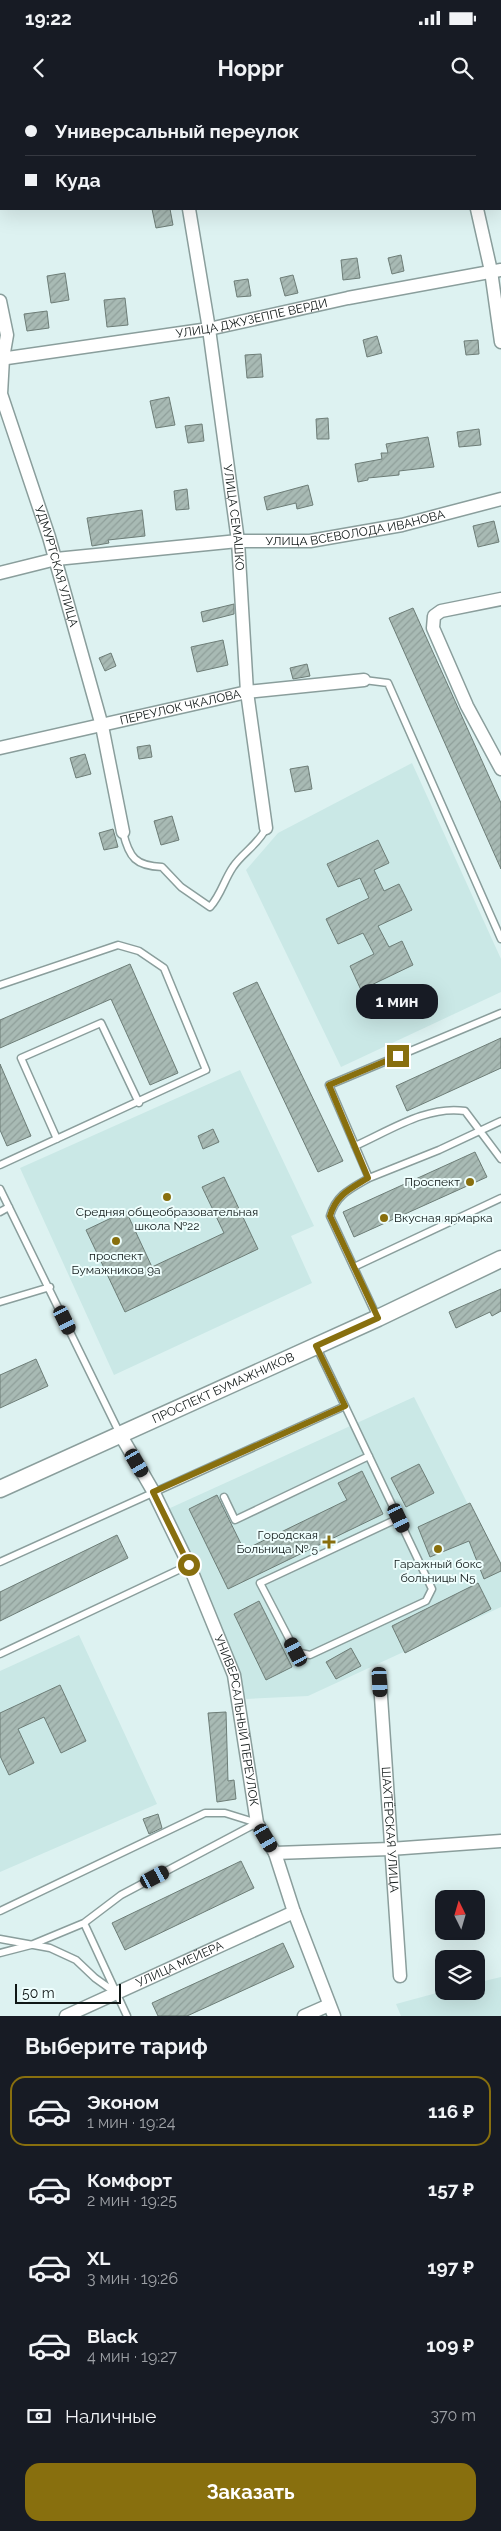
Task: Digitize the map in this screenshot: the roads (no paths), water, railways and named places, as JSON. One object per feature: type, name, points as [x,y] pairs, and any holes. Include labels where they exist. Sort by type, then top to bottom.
[{"type":"street","name":"УЛИЦА СЕМАШКО","points":[[189,210],[209,329],[238,541],[247,692],[266,828]]},
{"type":"street","points":[[477,210],[496,270],[501,342]]},
{"type":"street","name":"УЛИЦА ДЖУЗЕППЕ ВЕРДИ","points":[[1,359],[209,329],[348,298],[496,270]]},
{"type":"street","name":"УДМУРТСКАЯ УЛИЦА","points":[[0,300],[7,335],[1,359],[1,394],[56,559],[102,726],[123,832]]},
{"type":"street","name":"УЛИЦА ВСЕВОЛОДА ИВАНОВА","points":[[0,574],[56,559],[238,541],[310,541],[402,525],[501,499]]},
{"type":"street","points":[[501,600],[441,610],[434,616],[433,628],[467,706],[501,769]]},
{"type":"street","name":"ПЕРЕУЛОК ЧКАЛОВА","points":[[0,748],[247,692],[364,680]]},
{"type":"street","name":"ПРОСПЕКТ БУМАЖНИКОВ","points":[[0,1489],[378,1318],[501,1259]]},
{"type":"street","name":"УНИВЕРСАЛЬНЫЙ ПЕРЕУЛОК","points":[[120,1434],[153,1492],[189,1565],[234,1675],[257,1823],[274,1853],[331,2010]]},
{"type":"street","name":"ШАХТЁРСКАЯ УЛИЦА","points":[[380,1682],[400,1976]]},
{"type":"street","points":[[274,1853],[390,1849],[501,1841]]},
{"type":"street","name":"УЛИЦА МЕЙЕРА","points":[[66,2016],[294,1912]]},
{"type":"street","points":[[304,2016],[331,2010]]},
{"type":"lane","points":[[364,680],[388,682],[501,939]]},
{"type":"lane","points":[[123,832],[127,851],[144,866],[162,867],[181,887],[210,908],[218,898],[232,868],[262,836],[266,828]]},
{"type":"lane","points":[[0,985],[118,945],[139,951],[164,968],[206,1070],[0,1165]]},
{"type":"lane","points":[[368,1178],[329,1085],[501,1013]]},
{"type":"lane","points":[[57,1139],[21,1058],[101,1023],[138,1103]]},
{"type":"lane","points":[[355,1146],[424,1115],[448,1109],[465,1111],[501,1159]]},
{"type":"lane","points":[[378,1318],[330,1216],[333,1203],[342,1194],[368,1178],[501,1121]]},
{"type":"lane","points":[[0,1189],[50,1287],[120,1434]]},
{"type":"lane","points":[[354,1267],[501,1198]]},
{"type":"lane","points":[[0,1212],[9,1207]]},
{"type":"lane","points":[[0,1302],[50,1287]]},
{"type":"lane","points":[[316,1346],[399,1518],[432,1589],[426,1601],[310,1655],[296,1652],[260,1583],[399,1518]]},
{"type":"lane","points":[[0,1562],[345,1406]]},
{"type":"lane","points":[[224,1497],[235,1520],[369,1456]]},
{"type":"lane","points":[[0,1654],[189,1565]]},
{"type":"lane","points":[[0,1911],[205,1813],[224,1813],[257,1823]]},
{"type":"lane","points":[[0,1953],[31,1945],[84,1922],[121,1895],[257,1823]]},
{"type":"lane","points":[[84,1922],[127,2016]]},
{"type":"lane","points":[[0,1938],[50,1948],[76,1960],[95,1978],[116,1993]]},
{"type":"place","name":"Проспект","points":[[470,1182]]},
{"type":"place","name":"Средняя общеобразовательная школа №22","points":[[167,1197]]},
{"type":"place","name":"Вкусная ярмарка","points":[[384,1218]]},
{"type":"place","name":"проспект Бумажников 9а","points":[[116,1241]]},
{"type":"place","name":"Городская Больница № 5","points":[[329,1542]]},
{"type":"place","name":"Гаражный бокс больницы N5","points":[[438,1549]]}]
